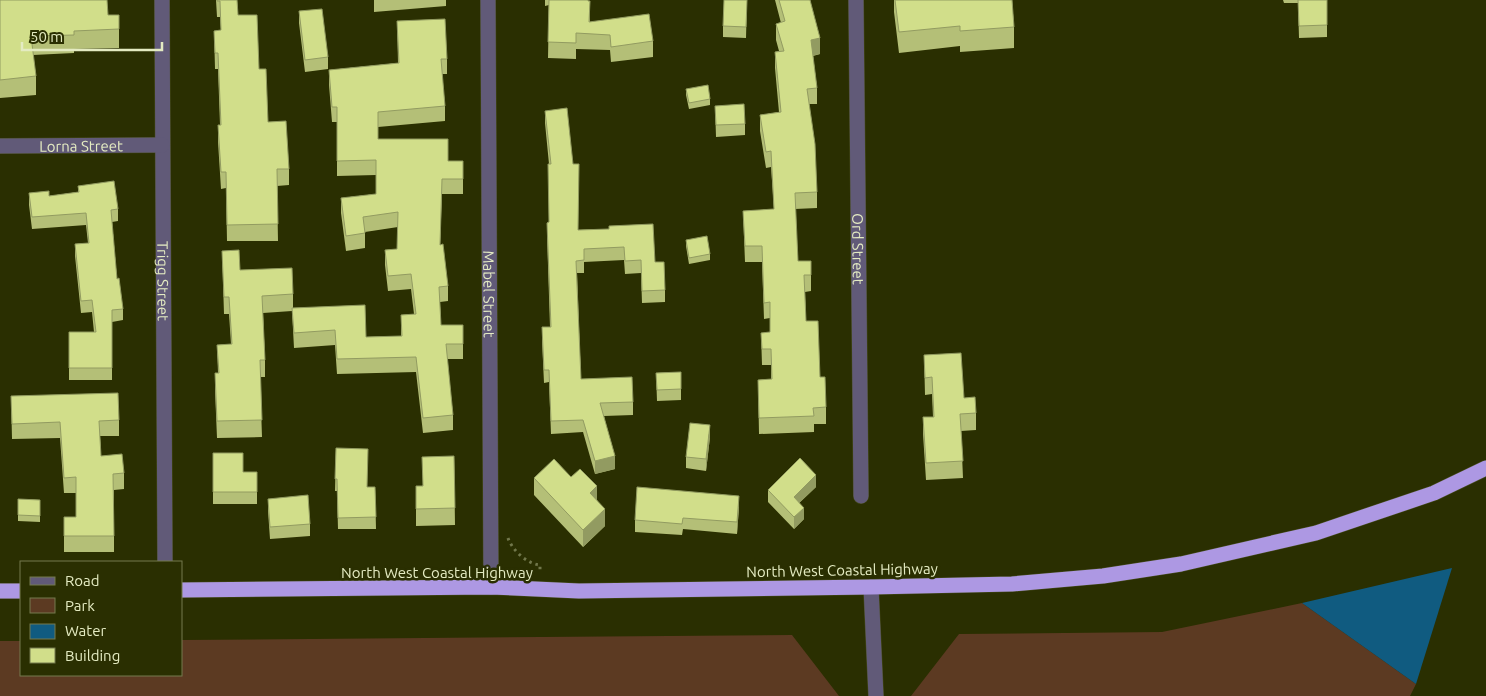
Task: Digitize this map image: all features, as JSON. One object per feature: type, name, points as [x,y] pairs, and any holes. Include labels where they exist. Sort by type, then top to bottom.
[{"type":"highway","name":"North West Coastal Highway","points":[[182,590],[491,587],[579,591],[871,587],[1012,584],[1103,576],[1181,564],[1316,533],[1434,493],[1486,468]]},
{"type":"highway","points":[[0,591],[20,591]]},
{"type":"street","name":"Trigg Street","points":[[162,0],[165,561]]},
{"type":"street","name":"Mabel Street","points":[[488,0],[491,587]]},
{"type":"street","name":"Ord Street","points":[[856,0],[861,496]]},
{"type":"street","name":"Lorna Street","points":[[0,146],[162,145]]},
{"type":"street","points":[[871,587],[876,696]]},
{"type":"green space","points":[[1302,603],[1416,684],[1410,696],[911,696],[959,634],[1162,632]]},
{"type":"green space","points":[[792,635],[839,696],[0,696],[0,641],[20,641],[20,676],[182,676],[182,640]]},
{"type":"water","points":[[1452,568],[1416,684],[1302,603]]},
{"type":"building","points":[[0,0],[107,0],[108,15],[119,15],[119,29],[74,31],[74,35],[31,36],[36,76],[0,80]]},
{"type":"building","points":[[217,0],[237,0],[238,15],[257,15],[259,69],[266,69],[268,122],[286,121],[289,169],[277,169],[278,224],[227,225],[226,172],[221,172],[218,125],[221,125],[218,53],[215,53],[214,31],[221,30],[220,1]]},
{"type":"building","points":[[549,0],[590,1],[589,22],[649,14],[653,41],[611,47],[610,35],[576,33],[576,43],[548,42]]},
{"type":"building","points":[[724,0],[747,0],[746,27],[723,26]]},
{"type":"building","points":[[779,0],[810,0],[820,38],[811,40],[817,88],[807,89],[815,144],[817,192],[795,193],[798,261],[811,261],[811,275],[804,275],[806,321],[818,321],[820,377],[825,377],[826,407],[813,408],[814,416],[759,418],[758,380],[772,379],[771,349],[762,349],[761,333],[770,332],[770,302],[764,303],[762,246],[745,246],[743,211],[774,209],[771,151],[766,152],[760,115],[781,112],[775,52],[784,51],[776,24],[785,21]]},
{"type":"building","points":[[895,0],[1012,0],[1014,27],[960,31],[960,26],[899,32]]},
{"type":"building","points":[[1298,0],[1327,0],[1327,25],[1299,26]]},
{"type":"building","points":[[322,9],[328,57],[305,60],[299,11]]},
{"type":"building","points":[[445,19],[447,59],[441,59],[445,106],[378,112],[378,139],[448,139],[448,161],[463,161],[463,179],[442,179],[440,245],[443,244],[448,286],[439,287],[441,325],[463,325],[463,344],[446,344],[453,415],[423,418],[416,357],[337,359],[335,330],[294,333],[292,308],[365,305],[366,337],[402,336],[401,315],[416,314],[411,274],[388,276],[385,250],[397,249],[398,212],[363,217],[365,233],[346,236],[341,198],[376,194],[376,160],[337,161],[337,107],[332,107],[329,70],[399,63],[397,21]]},
{"type":"building","points":[[708,85],[710,99],[689,103],[686,89]]},
{"type":"building","points":[[744,104],[745,124],[716,125],[715,106]]},
{"type":"building","points":[[567,108],[573,164],[579,164],[578,230],[609,229],[609,226],[653,224],[655,262],[664,262],[665,290],[642,291],[641,260],[625,261],[624,247],[584,249],[584,260],[576,261],[581,379],[632,377],[633,402],[600,403],[615,456],[595,461],[583,420],[551,421],[549,370],[544,370],[542,327],[551,327],[547,223],[549,222],[548,164],[551,164],[545,111]]},
{"type":"building","points":[[114,181],[118,209],[111,210],[117,279],[119,278],[123,309],[112,310],[112,368],[69,368],[69,332],[96,332],[92,300],[81,301],[75,244],[89,243],[86,213],[32,217],[29,193],[49,191],[49,196],[79,192],[78,186]]},
{"type":"building","points":[[707,236],[710,254],[689,258],[686,240]]},
{"type":"building","points":[[239,250],[240,270],[292,268],[293,294],[262,296],[265,360],[260,360],[262,420],[217,421],[215,373],[219,373],[217,345],[232,344],[229,297],[224,297],[222,251]]},
{"type":"building","points":[[961,353],[964,398],[975,397],[976,413],[960,414],[963,461],[926,463],[923,417],[934,417],[932,377],[925,378],[924,355]]},
{"type":"building","points":[[681,372],[681,389],[657,390],[656,373]]},
{"type":"building","points":[[118,393],[119,420],[99,421],[101,456],[122,454],[124,473],[113,474],[114,536],[64,536],[64,517],[76,517],[76,477],[64,478],[60,422],[12,424],[11,396]]},
{"type":"building","points":[[690,423],[710,425],[706,459],[686,457]]},
{"type":"building","points":[[336,448],[368,449],[367,487],[375,487],[376,517],[338,518],[337,479],[335,479]]},
{"type":"building","points":[[213,453],[243,453],[243,472],[257,472],[257,492],[213,492]]},
{"type":"building","points":[[454,456],[455,508],[416,509],[416,486],[423,486],[422,457]]},
{"type":"building","points":[[800,458],[816,475],[794,497],[804,508],[794,517],[768,490]]},
{"type":"building","points":[[554,459],[571,477],[580,469],[597,486],[590,493],[605,509],[583,530],[534,478]]},
{"type":"building","points":[[637,487],[739,496],[737,522],[683,518],[682,524],[635,520]]},
{"type":"building","points":[[308,495],[310,524],[270,527],[268,499]]},
{"type":"building","points":[[18,499],[40,500],[40,516],[18,515]]}]
